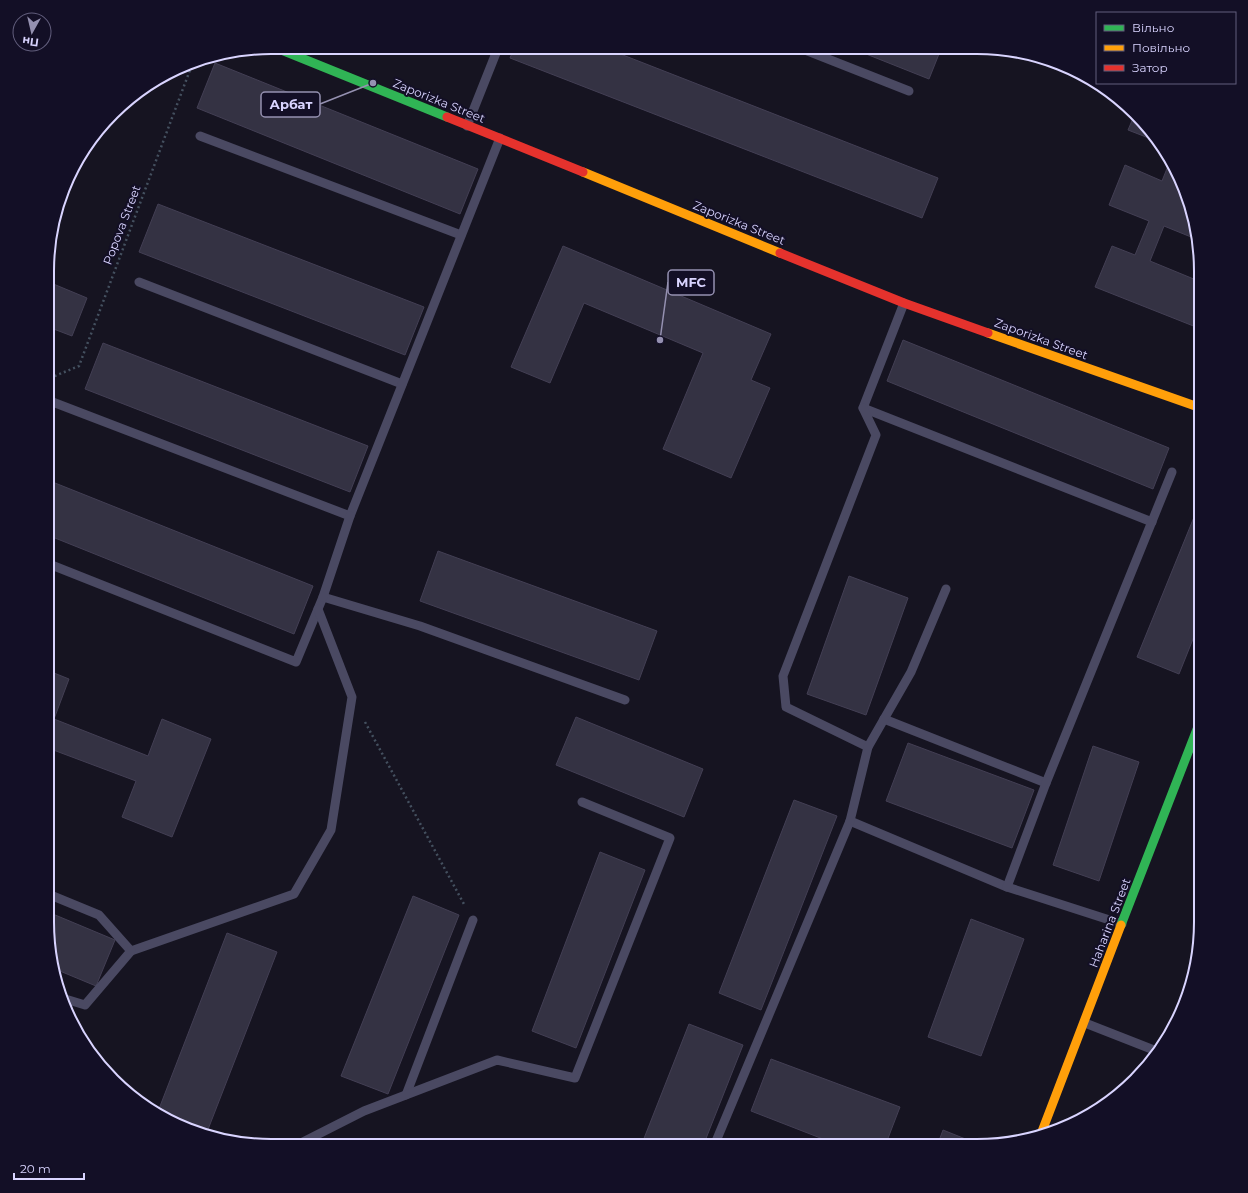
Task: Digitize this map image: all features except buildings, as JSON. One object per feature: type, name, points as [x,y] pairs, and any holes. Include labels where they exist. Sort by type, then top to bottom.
[{"type":"street","name":"Zaporizka Street","points":[[291,54],[904,303],[1194,406]]},
{"type":"street","name":"Haharina Street","points":[[1043,1128],[1122,924],[1190,754],[1194,740]]},
{"type":"lane","points":[[467,126],[496,54]]},
{"type":"lane","points":[[815,54],[909,91]]},
{"type":"lane","points":[[200,136],[461,236]]},
{"type":"lane","points":[[54,566],[296,662],[323,597],[350,516],[500,138]]},
{"type":"lane","points":[[139,282],[402,384]]},
{"type":"lane","points":[[868,747],[786,707],[783,676],[876,435],[862,408],[904,303]]},
{"type":"lane","points":[[54,403],[350,516]]},
{"type":"lane","points":[[862,408],[1152,522]]},
{"type":"lane","points":[[1007,887],[1046,783],[1172,472]]},
{"type":"lane","points":[[717,1139],[850,821],[868,747],[911,672],[946,589]]},
{"type":"lane","points":[[323,597],[420,626],[625,700]]},
{"type":"lane","points":[[69,1000],[85,1005],[131,952],[294,894],[331,830],[352,697],[318,609]]},
{"type":"lane","points":[[884,719],[1046,783]]},
{"type":"lane","points":[[309,1139],[364,1111],[497,1060],[575,1078],[670,838],[582,802]]},
{"type":"lane","points":[[850,821],[1007,887],[1122,924]]},
{"type":"lane","points":[[54,896],[99,915],[131,952]]},
{"type":"lane","points":[[406,1095],[473,920]]},
{"type":"lane","points":[[1085,1023],[1152,1049]]},
{"type":"path","name":"Popova Street","points":[[54,376],[79,366],[190,70]]},
{"type":"path","points":[[352,697],[473,920]]},
{"type":"traffic: fast","points":[[291,54],[447,117]]},
{"type":"traffic: fast","points":[[1121,925],[1194,737]]},
{"type":"traffic: slow","points":[[583,172],[780,253]]},
{"type":"traffic: slow","points":[[988,333],[1194,406]]},
{"type":"traffic: slow","points":[[1043,1128],[1121,925]]},
{"type":"traffic: jam","points":[[447,117],[583,172]]},
{"type":"traffic: jam","points":[[780,253],[904,303],[988,333]]},
{"type":"place","name":"Арбат","points":[[373,83]]},
{"type":"place","name":"MFC","points":[[660,340]]}]
